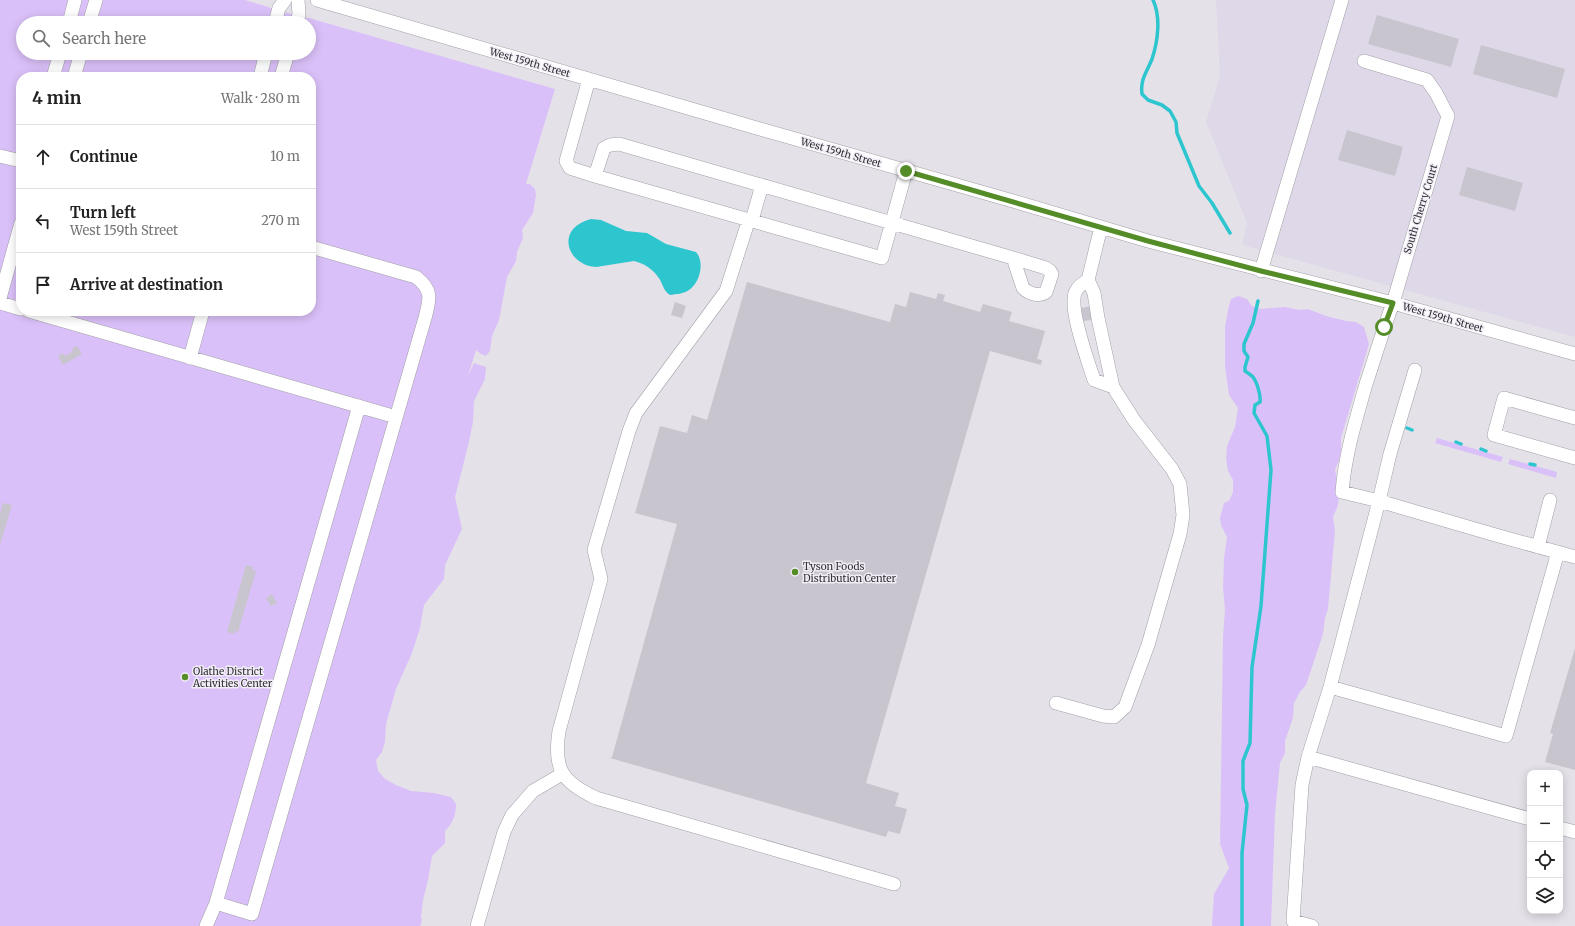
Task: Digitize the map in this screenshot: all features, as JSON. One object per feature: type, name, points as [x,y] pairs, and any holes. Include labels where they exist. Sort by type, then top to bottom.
[{"type":"street","points":[[71,16],[75,0]]},
{"type":"street","points":[[91,16],[96,0]]},
{"type":"street","points":[[277,16],[279,8],[285,0]]},
{"type":"street","points":[[298,0],[299,16]]},
{"type":"street","name":"West 159th Street","points":[[317,0],[1148,241],[1261,271],[1393,303],[1575,354]]},
{"type":"street","points":[[1261,271],[1342,0]]},
{"type":"street","points":[[55,72],[58,60]]},
{"type":"street","points":[[75,72],[79,60]]},
{"type":"street","points":[[261,72],[264,60]]},
{"type":"street","points":[[282,72],[286,60]]},
{"type":"street","name":"South Cherry Court","points":[[1364,61],[1427,80],[1432,86],[1448,116],[1393,303],[1384,327],[1356,420],[1344,472],[1342,492],[1379,501]]},
{"type":"street","points":[[589,79],[566,162],[570,168],[595,176],[882,258],[906,171]]},
{"type":"street","points":[[595,176],[604,148],[610,144],[619,144],[1013,258]]},
{"type":"street","points":[[0,156],[16,160]]},
{"type":"street","points":[[762,185],[726,291],[636,413],[628,431],[594,550],[601,579],[559,731],[556,747],[558,762],[562,774],[578,789],[596,798],[894,884]]},
{"type":"street","points":[[1056,703],[1103,716],[1114,717],[1125,707],[1148,645],[1180,534],[1184,515],[1180,484],[1172,469],[1134,420],[1113,386],[1094,293],[1088,280],[1101,227]]},
{"type":"street","points":[[0,298],[16,242]]},
{"type":"street","points":[[216,903],[252,914],[428,305],[429,297],[427,289],[423,282],[416,277],[316,248]]},
{"type":"street","points":[[1088,280],[1079,286],[1074,295],[1076,322],[1094,380],[1113,386]]},
{"type":"street","points":[[0,303],[16,308]]},
{"type":"street","points":[[46,316],[396,417]]},
{"type":"street","points":[[190,358],[202,316]]},
{"type":"street","points":[[1312,926],[1293,920],[1302,785],[1308,757],[1330,687],[1390,454],[1415,370]]},
{"type":"street","points":[[1575,418],[1504,398],[1494,435],[1575,458]]},
{"type":"street","points":[[206,926],[216,903],[360,406]]},
{"type":"street","points":[[1538,547],[1550,500]]},
{"type":"street","points":[[1379,501],[1575,557]]},
{"type":"street","points":[[1330,687],[1506,736],[1558,552]]},
{"type":"street","points":[[1308,757],[1527,818]]},
{"type":"street","points":[[477,926],[504,832],[512,815],[533,791],[562,774]]},
{"type":"street","points":[[1563,829],[1575,832]]},
{"type":"shaded area","name":"Olathe District Activities Center","points":[[0,0],[245,0],[297,16],[16,16],[16,60],[316,60],[316,20],[555,89],[526,184],[530,184],[535,189],[536,195],[533,213],[522,230],[523,238],[517,252],[516,261],[507,277],[499,320],[492,336],[490,351],[486,356],[476,350],[468,376],[474,363],[486,367],[485,379],[474,401],[473,422],[455,497],[462,529],[445,565],[444,579],[424,605],[420,628],[412,653],[396,689],[386,724],[385,742],[382,752],[376,760],[378,771],[385,779],[411,791],[434,793],[451,797],[456,804],[454,819],[445,831],[445,843],[432,856],[423,900],[422,920],[420,926],[0,926]]},
{"type":"shaded area","points":[[1216,0],[1575,0],[1575,337],[1242,245],[1247,223],[1206,122],[1220,76]]},
{"type":"shaded area","points":[[1238,296],[1247,299],[1252,306],[1261,309],[1284,307],[1300,310],[1308,309],[1326,316],[1356,322],[1364,327],[1369,344],[1341,438],[1341,451],[1339,461],[1335,469],[1339,495],[1338,505],[1333,517],[1335,531],[1328,609],[1323,634],[1306,685],[1294,703],[1293,718],[1285,741],[1285,753],[1280,763],[1275,814],[1271,926],[1212,926],[1214,894],[1229,868],[1220,844],[1223,637],[1225,610],[1223,587],[1224,558],[1227,537],[1221,525],[1220,518],[1224,503],[1229,501],[1233,492],[1233,480],[1228,471],[1226,459],[1227,446],[1235,427],[1238,408],[1229,395],[1225,367],[1225,327],[1231,299]]},
{"type":"shaded area","points":[[1437,438],[1503,457],[1501,462],[1435,443]]},
{"type":"shaded area","points":[[1510,459],[1557,472],[1556,478],[1508,464]]},
{"type":"water","points":[[591,219],[601,220],[626,231],[647,233],[666,244],[696,252],[699,256],[701,267],[696,283],[687,291],[680,294],[670,295],[656,274],[641,263],[634,261],[596,267],[586,265],[578,260],[572,253],[569,246],[569,238],[572,230]]},
{"type":"building","points":[[1377,15],[1459,39],[1451,67],[1368,44]]},
{"type":"building","points":[[1481,45],[1565,69],[1557,98],[1473,74]]},
{"type":"building","points":[[1347,130],[1403,147],[1395,176],[1338,160]]},
{"type":"building","points":[[1467,167],[1523,183],[1515,211],[1459,195]]},
{"type":"building","name":"Tyson Foods Distribution Center","points":[[747,282],[890,322],[895,304],[906,307],[910,292],[936,299],[938,293],[945,295],[943,301],[980,312],[983,304],[1012,312],[1009,321],[1045,331],[1037,359],[1042,360],[1041,365],[990,351],[866,783],[899,793],[895,806],[907,809],[900,834],[888,831],[886,837],[610,758],[612,757],[677,524],[635,513],[660,426],[687,433],[692,415],[707,420]]},
{"type":"building","points":[[675,302],[686,306],[682,318],[671,315]]},
{"type":"building","points":[[1091,306],[1092,320],[1083,321],[1081,308]]},
{"type":"building","points":[[77,346],[82,354],[63,365],[58,356],[63,353],[65,356],[73,351],[71,349]]},
{"type":"building","points":[[3,503],[12,505],[0,545],[0,514]]},
{"type":"building","points":[[246,565],[253,567],[252,570],[256,571],[238,632],[235,631],[234,634],[227,632]]},
{"type":"building","points":[[272,594],[277,603],[271,606],[266,598]]},
{"type":"building","points":[[1575,648],[1575,770],[1545,762],[1553,734],[1550,733]]},
{"type":"waterway","points":[[1153,0],[1156,7],[1158,29],[1152,59],[1142,84],[1142,94],[1148,100],[1162,105],[1170,111],[1176,122],[1177,133],[1199,186],[1212,203],[1230,233]]},
{"type":"waterway","points":[[1242,926],[1242,853],[1247,805],[1243,789],[1243,761],[1250,743],[1252,667],[1261,606],[1271,470],[1267,436],[1254,413],[1255,405],[1260,402],[1260,396],[1256,382],[1253,377],[1245,371],[1248,357],[1244,351],[1244,344],[1253,323],[1258,301]]},
{"type":"waterway","points":[[1407,428],[1412,430]]},
{"type":"waterway","points":[[1456,442],[1461,444]]},
{"type":"waterway","points":[[1481,449],[1486,451]]},
{"type":"waterway","points":[[1530,464],[1535,465]]},
{"type":"place","name":"Tyson Foods Distribution Center","points":[[795,572]]},
{"type":"place","name":"Olathe District Activities Center","points":[[185,677]]},
{"type":"route","points":[[906,171],[1148,241],[1261,271],[1393,303],[1384,327]]}]
